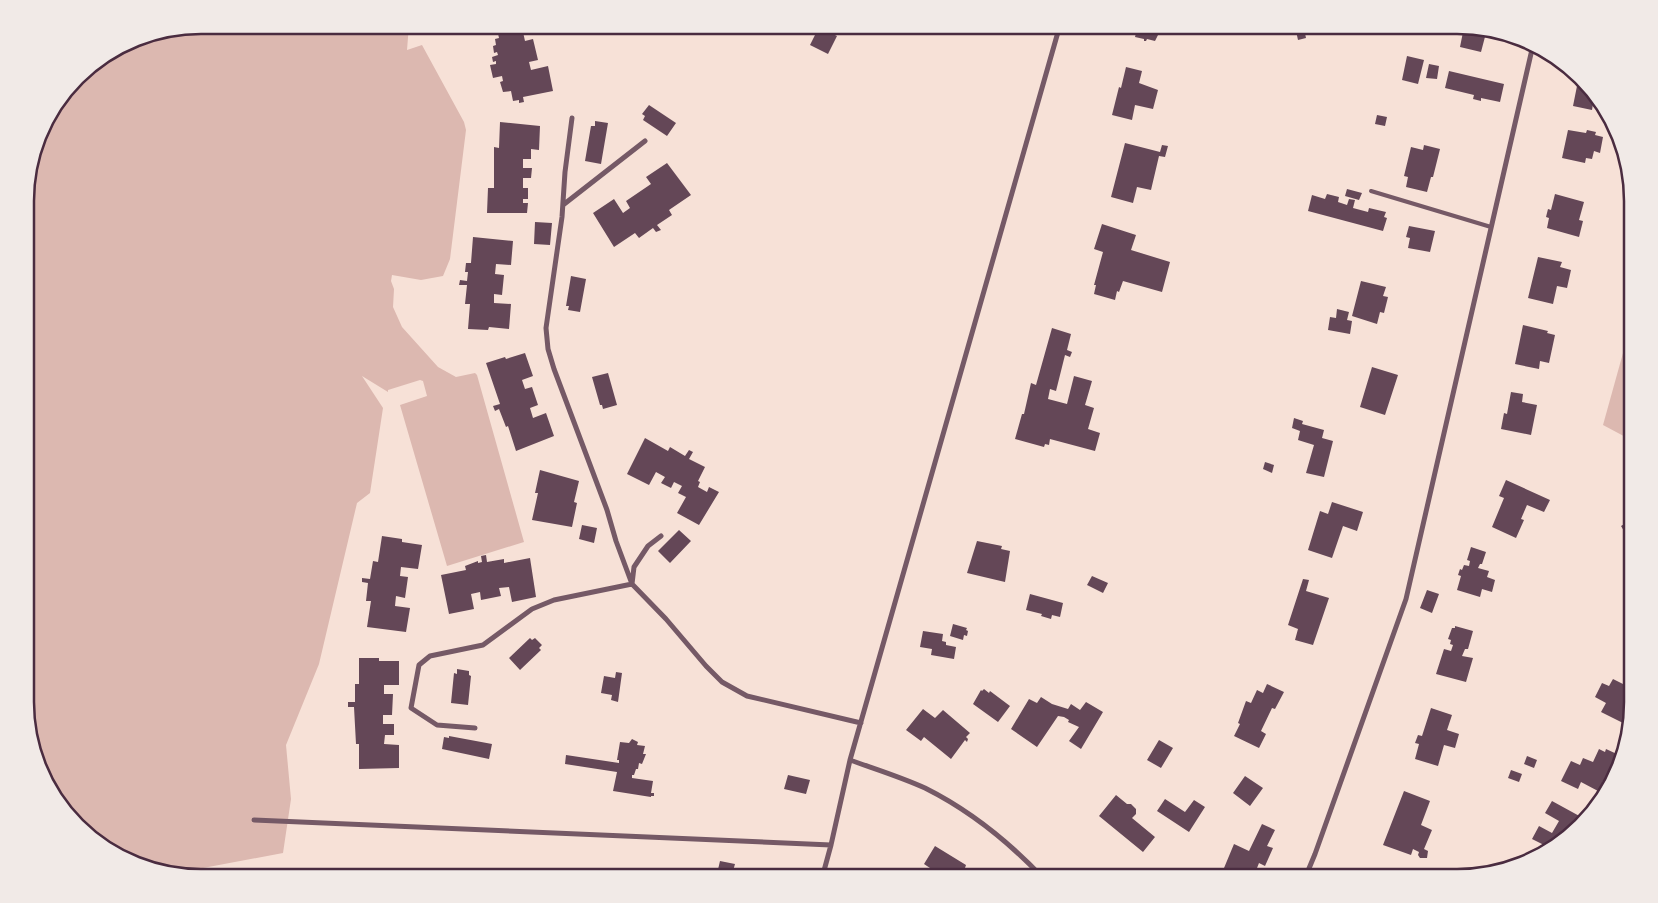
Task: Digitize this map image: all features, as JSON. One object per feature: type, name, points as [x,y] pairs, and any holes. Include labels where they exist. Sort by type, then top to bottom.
[{"type":"street","points":[[825,869],[850,760],[1057,34]]},
{"type":"street","points":[[1309,869],[1406,599],[1532,51]]},
{"type":"street","points":[[572,118],[556,267],[546,328],[548,349],[632,584],[722,682],[746,696],[861,723]]},
{"type":"street","points":[[563,205],[645,141]]},
{"type":"street","points":[[632,584],[634,566],[648,546],[661,536]]},
{"type":"street","points":[[475,728],[437,725],[411,708],[419,665],[430,656],[483,645],[532,609],[554,600],[632,584]]},
{"type":"street","points":[[850,760],[926,789],[980,820],[1035,869]]},
{"type":"street","points":[[254,820],[831,846]]},
{"type":"lane","points":[[1371,191],[1491,227]]},
{"type":"shaded area","points":[[201,34],[408,34],[407,50],[422,45],[464,122],[466,130],[450,259],[443,276],[421,280],[392,275],[391,281],[394,289],[393,307],[402,327],[438,367],[456,377],[475,373],[477,375],[524,542],[447,566],[400,405],[427,396],[423,381],[420,380],[388,390],[388,392],[362,376],[383,408],[370,493],[357,503],[319,664],[286,745],[291,799],[283,853],[203,868],[179,868],[158,864],[137,857],[99,835],[68,804],[56,786],[46,766],[39,745],[35,724],[34,702],[34,190],[39,158],[46,137],[62,108],[91,75],[117,56],[158,39],[179,35]]},
{"type":"shaded area","points":[[1624,349],[1624,436],[1603,425]]},
{"type":"building","points":[[498,34],[523,34],[525,41],[533,39],[538,60],[529,62],[531,70],[548,66],[553,91],[523,97],[524,102],[519,103],[519,100],[513,101],[511,91],[503,92],[500,82],[503,81],[502,76],[493,78],[490,65],[496,64],[496,61],[493,62],[492,57],[498,55],[497,52],[494,53],[493,46],[496,45],[495,39],[499,38]]},
{"type":"building","points":[[816,34],[833,34],[837,36],[828,54],[810,45]]},
{"type":"building","points":[[1136,34],[1158,35],[1155,41],[1147,39],[1144,41],[1144,39],[1135,37]]},
{"type":"building","points":[[1297,34],[1305,34],[1306,38],[1298,40]]},
{"type":"building","points":[[1463,34],[1485,36],[1481,52],[1460,47]]},
{"type":"building","points":[[1407,56],[1424,60],[1418,84],[1402,80]]},
{"type":"building","points":[[1429,64],[1439,66],[1437,79],[1426,78]]},
{"type":"building","points":[[1126,67],[1142,71],[1139,83],[1158,90],[1153,109],[1135,105],[1132,120],[1112,115]]},
{"type":"building","points":[[1449,71],[1504,84],[1500,102],[1481,98],[1481,101],[1473,99],[1474,95],[1445,88]]},
{"type":"building","points":[[1577,86],[1593,104],[1592,110],[1573,106]]},
{"type":"building","points":[[649,105],[676,123],[667,136],[643,120],[645,116],[642,114]]},
{"type":"building","points":[[1377,115],[1387,117],[1385,126],[1375,124]]},
{"type":"building","points":[[595,121],[608,123],[601,164],[585,161],[591,126],[595,126]]},
{"type":"building","points":[[500,122],[540,126],[539,150],[531,149],[531,159],[523,159],[523,168],[532,168],[531,178],[523,178],[523,188],[528,188],[528,199],[523,199],[523,203],[528,203],[527,213],[487,213],[488,188],[494,188],[494,147],[499,148]]},
{"type":"building","points":[[1568,130],[1586,133],[1587,130],[1596,132],[1595,135],[1603,137],[1600,153],[1594,151],[1592,159],[1586,158],[1585,163],[1562,158]]},
{"type":"building","points":[[1125,143],[1160,152],[1162,145],[1168,146],[1165,157],[1159,156],[1151,190],[1137,187],[1133,203],[1111,197]]},
{"type":"building","points":[[1424,145],[1440,149],[1427,192],[1406,187],[1408,177],[1404,176],[1411,147],[1423,150]]},
{"type":"building","points":[[667,163],[691,195],[669,210],[672,215],[657,225],[661,230],[656,232],[653,228],[639,238],[635,233],[614,247],[593,213],[614,199],[623,213],[630,208],[626,201],[651,184],[646,177]]},
{"type":"building","points":[[1347,189],[1362,193],[1359,200],[1345,196]]},
{"type":"building","points":[[1327,194],[1339,197],[1338,202],[1347,205],[1349,199],[1355,200],[1353,208],[1368,212],[1369,208],[1386,212],[1384,217],[1387,218],[1383,231],[1308,211],[1312,195],[1325,199]]},
{"type":"building","points":[[1555,194],[1584,202],[1579,220],[1583,221],[1579,237],[1547,228],[1549,218],[1546,217],[1548,209],[1551,210]]},
{"type":"building","points":[[535,222],[552,223],[550,245],[534,244]]},
{"type":"building","points":[[1102,224],[1136,235],[1131,250],[1170,262],[1162,292],[1123,281],[1119,292],[1117,291],[1115,300],[1094,294],[1096,285],[1094,285],[1103,252],[1094,249]]},
{"type":"building","points":[[1409,226],[1435,231],[1430,252],[1408,248],[1410,238],[1406,237]]},
{"type":"building","points":[[473,237],[513,241],[511,265],[496,264],[495,274],[504,275],[502,295],[494,294],[494,303],[511,304],[509,329],[489,327],[488,330],[468,329],[470,304],[465,304],[467,285],[459,285],[460,280],[467,281],[466,263],[471,263]]},
{"type":"building","points":[[1538,257],[1562,262],[1560,267],[1571,270],[1567,288],[1557,286],[1553,304],[1528,298]]},
{"type":"building","points":[[571,276],[586,279],[580,312],[568,310],[569,306],[566,306]]},
{"type":"building","points":[[1361,281],[1386,287],[1383,296],[1388,297],[1384,313],[1380,312],[1377,324],[1352,316]]},
{"type":"building","points":[[1337,309],[1349,312],[1347,320],[1352,321],[1350,334],[1328,330],[1330,317],[1336,318]]},
{"type":"building","points":[[1523,325],[1548,331],[1547,333],[1555,335],[1549,363],[1540,361],[1539,369],[1515,364]]},
{"type":"building","points":[[1052,328],[1071,334],[1067,350],[1072,352],[1070,357],[1065,355],[1056,391],[1050,389],[1048,399],[1067,404],[1074,376],[1092,381],[1085,405],[1094,408],[1088,429],[1100,433],[1095,451],[1050,439],[1049,445],[1045,444],[1044,447],[1015,439],[1022,414],[1024,414],[1031,383],[1036,385]]},
{"type":"building","points":[[525,353],[533,376],[522,380],[525,389],[532,387],[538,405],[530,408],[533,418],[546,413],[554,436],[516,451],[508,426],[506,427],[499,409],[495,411],[493,406],[500,404],[486,363]]},
{"type":"building","points":[[1372,367],[1398,375],[1385,415],[1360,407]]},
{"type":"building","points":[[608,373],[617,405],[603,409],[602,405],[600,405],[592,377]]},
{"type":"building","points":[[1511,392],[1523,394],[1522,402],[1537,405],[1531,435],[1501,429],[1504,413],[1507,414]]},
{"type":"building","points":[[1294,418],[1303,421],[1302,424],[1324,430],[1322,438],[1333,441],[1324,477],[1306,473],[1314,445],[1298,440],[1300,431],[1292,428]]},
{"type":"building","points":[[645,438],[668,451],[670,447],[685,456],[689,450],[693,452],[689,459],[705,467],[698,481],[700,482],[698,487],[707,492],[709,487],[719,492],[699,525],[677,513],[686,497],[678,493],[682,486],[674,482],[671,488],[661,483],[665,477],[656,472],[649,485],[627,474]]},
{"type":"building","points":[[1265,462],[1274,465],[1272,473],[1263,469]]},
{"type":"building","points":[[540,470],[579,481],[574,502],[577,503],[572,527],[532,520],[538,493],[535,493]]},
{"type":"building","points":[[1506,480],[1550,500],[1544,512],[1527,505],[1521,519],[1524,520],[1516,538],[1492,527],[1504,498],[1499,496]]},
{"type":"building","points":[[1332,502],[1363,512],[1357,531],[1343,526],[1332,558],[1308,550],[1320,511],[1328,514]]},
{"type":"building","points":[[582,525],[597,528],[594,543],[579,539]]},
{"type":"building","points":[[679,530],[691,541],[670,563],[658,551]]},
{"type":"building","points":[[382,536],[422,545],[418,569],[401,567],[400,576],[408,577],[405,598],[396,596],[395,606],[410,608],[406,632],[367,627],[371,601],[366,601],[368,583],[362,582],[362,578],[370,579],[373,561],[378,562]]},
{"type":"building","points":[[977,541],[1002,546],[1001,549],[1010,551],[1005,582],[967,573]]},
{"type":"building","points":[[1471,547],[1486,552],[1482,564],[1478,568],[1489,571],[1487,577],[1495,580],[1492,592],[1482,589],[1480,597],[1457,590],[1461,576],[1458,575],[1460,569],[1462,570],[1464,565],[1469,566],[1470,561],[1467,560]]},
{"type":"building","points":[[486,555],[487,562],[504,559],[504,563],[530,558],[536,597],[512,602],[509,587],[499,588],[501,596],[481,600],[480,592],[471,594],[474,609],[449,614],[441,575],[466,570],[465,566],[478,561],[478,563],[482,562],[481,556]]},
{"type":"building","points":[[1092,576],[1108,583],[1103,593],[1087,585]]},
{"type":"building","points":[[1303,579],[1309,580],[1306,591],[1329,598],[1313,645],[1295,640],[1298,629],[1288,625]]},
{"type":"building","points":[[1427,590],[1439,594],[1432,613],[1420,608]]},
{"type":"building","points":[[1030,594],[1063,603],[1060,617],[1052,615],[1051,619],[1041,616],[1042,614],[1026,610]]},
{"type":"building","points":[[953,624],[967,628],[967,636],[964,635],[963,640],[950,636]]},
{"type":"building","points":[[1455,626],[1473,631],[1468,649],[1465,649],[1462,656],[1473,658],[1466,682],[1436,674],[1444,649],[1451,651],[1453,645],[1450,644],[1451,640],[1448,639],[1452,628],[1455,628]]},
{"type":"building","points":[[923,631],[943,634],[942,641],[946,642],[946,645],[956,647],[954,659],[931,655],[932,649],[920,647]]},
{"type":"building","points":[[530,638],[532,640],[535,638],[542,645],[539,648],[541,650],[520,670],[509,658]]},
{"type":"building","points":[[359,658],[399,661],[399,685],[384,685],[384,694],[393,694],[392,715],[383,715],[383,724],[394,724],[394,735],[385,735],[384,744],[399,745],[399,768],[359,769],[359,744],[356,744],[354,707],[348,707],[348,702],[355,702],[355,684],[359,684]]},
{"type":"building","points":[[457,669],[469,671],[471,676],[468,705],[451,703],[454,673],[457,674]]},
{"type":"building","points":[[616,672],[622,673],[618,702],[611,700],[612,695],[601,693],[604,676],[615,678]]},
{"type":"building","points":[[1613,679],[1624,684],[1623,723],[1601,712],[1606,703],[1595,697],[1602,683],[1609,686]]},
{"type":"building","points":[[1267,684],[1284,692],[1275,709],[1272,708],[1261,731],[1266,734],[1259,748],[1234,736],[1240,724],[1238,723],[1246,701],[1251,703],[1257,690],[1263,693]]},
{"type":"building","points":[[984,689],[989,693],[990,691],[1010,706],[998,722],[973,704],[981,690]]},
{"type":"building","points":[[1041,697],[1052,704],[1068,709],[1071,704],[1080,710],[1086,702],[1103,712],[1081,749],[1069,741],[1079,727],[1068,722],[1069,720],[1064,717],[1058,716],[1037,747],[1011,729],[1029,699],[1037,703]]},
{"type":"building","points":[[1431,708],[1452,715],[1447,730],[1459,734],[1455,748],[1444,745],[1438,766],[1415,759],[1419,744],[1415,743],[1418,735],[1422,736]]},
{"type":"building","points":[[923,709],[935,718],[943,710],[970,733],[966,737],[968,739],[967,742],[965,740],[951,759],[924,737],[921,741],[906,730]]},
{"type":"building","points":[[449,736],[492,744],[489,759],[442,749],[444,737],[449,738]]},
{"type":"building","points":[[632,739],[638,742],[637,745],[645,746],[643,754],[646,754],[642,764],[639,763],[638,769],[632,775],[632,778],[653,781],[651,793],[654,793],[654,796],[613,791],[617,772],[565,764],[566,755],[619,763],[619,760],[617,760],[620,742],[629,743]]},
{"type":"building","points":[[1159,740],[1173,748],[1161,768],[1147,760]]},
{"type":"building","points":[[1599,749],[1605,752],[1606,749],[1616,754],[1607,776],[1598,791],[1581,782],[1578,789],[1561,781],[1571,761],[1580,765],[1583,758],[1593,762]]},
{"type":"building","points":[[1527,756],[1537,760],[1534,768],[1524,764]]},
{"type":"building","points":[[1511,770],[1522,774],[1519,782],[1508,778]]},
{"type":"building","points":[[788,775],[810,780],[806,794],[784,789]]},
{"type":"building","points":[[1245,776],[1263,788],[1250,806],[1233,793]]},
{"type":"building","points":[[1404,791],[1430,801],[1421,825],[1432,830],[1424,849],[1428,851],[1427,858],[1420,858],[1419,852],[1413,849],[1411,855],[1383,845]]},
{"type":"building","points":[[1116,795],[1136,809],[1136,814],[1132,818],[1155,837],[1143,852],[1099,816]]},
{"type":"building","points":[[1165,799],[1185,812],[1194,800],[1205,807],[1189,832],[1157,811]]},
{"type":"building","points":[[1552,801],[1579,816],[1567,828],[1544,845],[1532,839],[1539,826],[1552,833],[1559,821],[1545,813]]},
{"type":"building","points":[[1262,824],[1275,830],[1267,846],[1273,848],[1265,866],[1259,863],[1257,869],[1224,868],[1234,844],[1249,851]]},
{"type":"building","points":[[935,846],[966,865],[965,868],[967,869],[932,869],[924,864]]},
{"type":"building","points":[[720,861],[735,864],[734,869],[718,869]]}]
